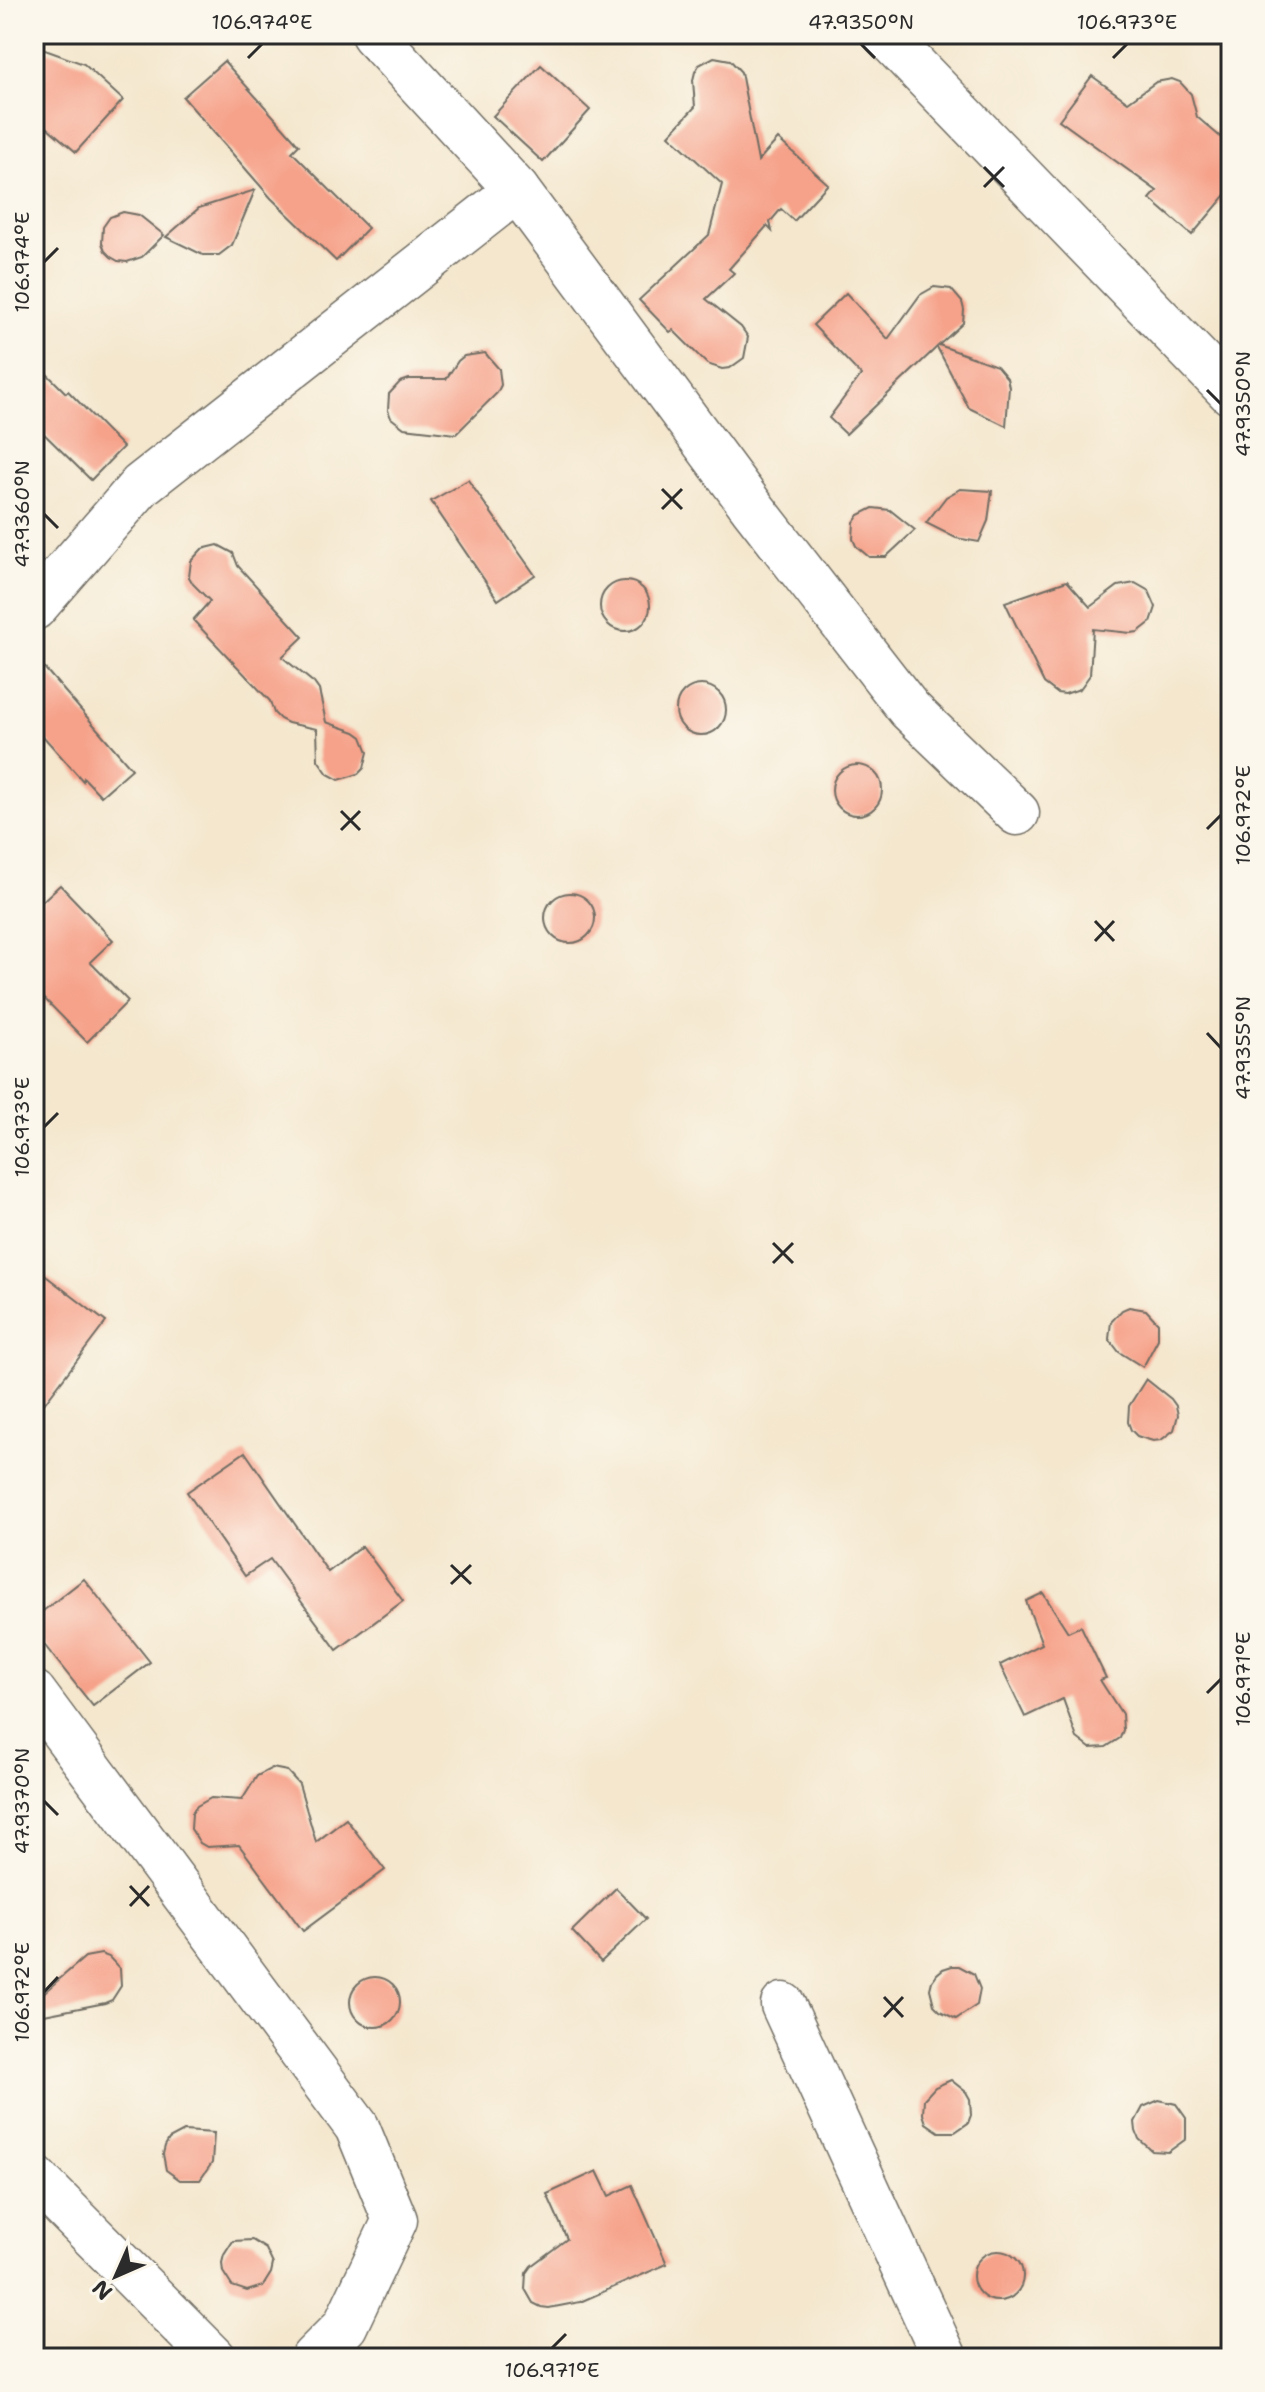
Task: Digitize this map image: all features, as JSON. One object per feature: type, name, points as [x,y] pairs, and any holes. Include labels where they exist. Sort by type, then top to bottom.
[{"type":"street","points":[[373,34],[517,190],[752,507],[909,709],[1017,813]]},
{"type":"street","points":[[884,34],[1231,393]]},
{"type":"street","points":[[34,608],[141,485],[517,190]]},
{"type":"street","points":[[34,1693],[357,2127],[395,2220],[345,2326],[313,2358]]},
{"type":"street","points":[[783,2005],[945,2358]]},
{"type":"street","points":[[34,2177],[214,2358]]},
{"type":"building","points":[[34,46],[84,64],[123,100],[76,152],[34,116]]},
{"type":"building","points":[[714,57],[730,60],[741,72],[758,161],[778,139],[828,184],[794,221],[781,209],[770,222],[772,231],[767,226],[729,269],[734,273],[706,299],[741,327],[748,337],[744,358],[730,368],[722,369],[707,364],[639,300],[709,235],[722,184],[669,135],[695,107],[693,80],[699,65]]},
{"type":"building","points":[[224,61],[299,145],[292,152],[368,228],[336,261],[271,198],[183,97]]},
{"type":"building","points":[[541,65],[590,110],[543,162],[493,116]]},
{"type":"building","points":[[1092,76],[1128,102],[1156,82],[1172,79],[1180,82],[1191,94],[1197,117],[1231,146],[1231,189],[1192,235],[1150,199],[1157,191],[1059,120]]},
{"type":"building","points":[[255,190],[232,245],[219,255],[203,255],[166,237],[199,208]]},
{"type":"building","points":[[123,212],[139,215],[164,235],[142,257],[127,262],[111,257],[102,243],[103,227],[110,217]]},
{"type":"building","points":[[934,287],[951,289],[962,302],[964,310],[963,323],[939,345],[997,366],[1007,378],[1006,426],[969,408],[937,347],[846,434],[829,418],[861,375],[813,325],[846,293],[888,339],[920,295]]},
{"type":"building","points":[[485,353],[499,369],[501,385],[497,393],[456,434],[404,428],[391,418],[389,394],[400,382],[409,379],[446,379],[464,356]]},
{"type":"building","points":[[34,361],[123,447],[91,480],[34,424]]},
{"type":"building","points":[[468,480],[535,575],[498,600],[431,501]]},
{"type":"building","points":[[960,489],[992,491],[988,521],[979,542],[956,538],[926,523],[946,497]]},
{"type":"building","points":[[873,508],[890,510],[915,530],[886,557],[869,557],[856,546],[853,539],[854,522],[859,515]]},
{"type":"building","points":[[218,545],[233,553],[238,566],[303,637],[282,657],[319,690],[326,722],[362,737],[368,752],[364,768],[358,774],[339,780],[328,774],[318,760],[317,729],[280,719],[270,701],[193,620],[210,601],[189,577],[191,561],[202,549]]},
{"type":"building","points":[[625,581],[643,588],[650,606],[643,624],[625,631],[607,624],[600,606],[607,588]]},
{"type":"building","points":[[1067,581],[1090,607],[1118,586],[1135,583],[1149,591],[1156,607],[1151,622],[1138,632],[1093,629],[1090,675],[1080,689],[1065,694],[1057,693],[1044,683],[1005,602]]},
{"type":"building","points":[[34,656],[132,769],[101,796],[84,778],[83,781],[34,726]]},
{"type":"building","points":[[701,685],[719,692],[726,710],[719,728],[701,735],[683,728],[676,710],[683,692]]},
{"type":"building","points":[[857,765],[875,772],[882,790],[875,808],[857,815],[839,808],[832,790],[839,772]]},
{"type":"building","points":[[60,885],[113,940],[90,962],[128,1001],[87,1042],[34,988],[34,909]]},
{"type":"building","points":[[570,893],[588,900],[595,918],[588,936],[570,943],[552,936],[545,918],[552,900]]},
{"type":"building","points":[[34,1267],[106,1322],[34,1417]]},
{"type":"building","points":[[1129,1307],[1146,1310],[1158,1323],[1158,1339],[1143,1367],[1119,1352],[1109,1339],[1111,1322]]},
{"type":"building","points":[[1146,1379],[1176,1406],[1178,1415],[1174,1430],[1161,1440],[1137,1436],[1128,1422],[1129,1406]]},
{"type":"building","points":[[245,1452],[328,1572],[362,1546],[403,1601],[337,1650],[270,1559],[245,1576],[187,1492]]},
{"type":"building","points":[[84,1579],[150,1662],[93,1706],[34,1632],[34,1618]]},
{"type":"building","points":[[1043,1593],[1068,1632],[1081,1626],[1106,1678],[1100,1680],[1122,1714],[1120,1738],[1106,1747],[1090,1748],[1077,1738],[1063,1699],[1025,1717],[1000,1665],[1042,1644],[1026,1601]]},
{"type":"building","points":[[272,1768],[287,1771],[299,1784],[316,1842],[346,1819],[385,1870],[303,1931],[239,1845],[207,1847],[200,1843],[191,1829],[192,1813],[197,1806],[211,1798],[242,1800],[257,1776]]},
{"type":"building","points":[[616,1888],[646,1919],[601,1962],[572,1931]]},
{"type":"building","points":[[101,1954],[109,1957],[120,1969],[121,1986],[112,2000],[34,2017],[34,2001],[85,1957]]},
{"type":"building","points":[[952,1966],[974,1974],[980,1989],[977,2005],[956,2019],[934,2005],[930,1989],[937,1974]]},
{"type":"building","points":[[375,1977],[393,1984],[400,2002],[393,2020],[375,2027],[357,2020],[350,2002],[357,1984]]},
{"type":"building","points":[[951,2080],[970,2099],[971,2115],[968,2123],[955,2132],[939,2132],[926,2123],[924,2099],[935,2087]]},
{"type":"building","points":[[1159,2100],[1176,2104],[1186,2118],[1186,2139],[1168,2152],[1152,2151],[1139,2139],[1136,2131],[1135,2122],[1143,2107]]},
{"type":"building","points":[[184,2131],[214,2133],[212,2163],[200,2180],[180,2180],[166,2170],[165,2146],[169,2139]]},
{"type":"building","points":[[597,2171],[609,2196],[632,2185],[667,2264],[580,2302],[541,2307],[533,2303],[525,2289],[526,2273],[567,2239],[547,2194]]},
{"type":"building","points":[[252,2240],[266,2249],[273,2264],[263,2286],[247,2291],[232,2286],[223,2272],[222,2263],[233,2241]]},
{"type":"building","points":[[998,2251],[1016,2258],[1023,2276],[1016,2294],[998,2301],[980,2294],[973,2276],[980,2258]]}]
